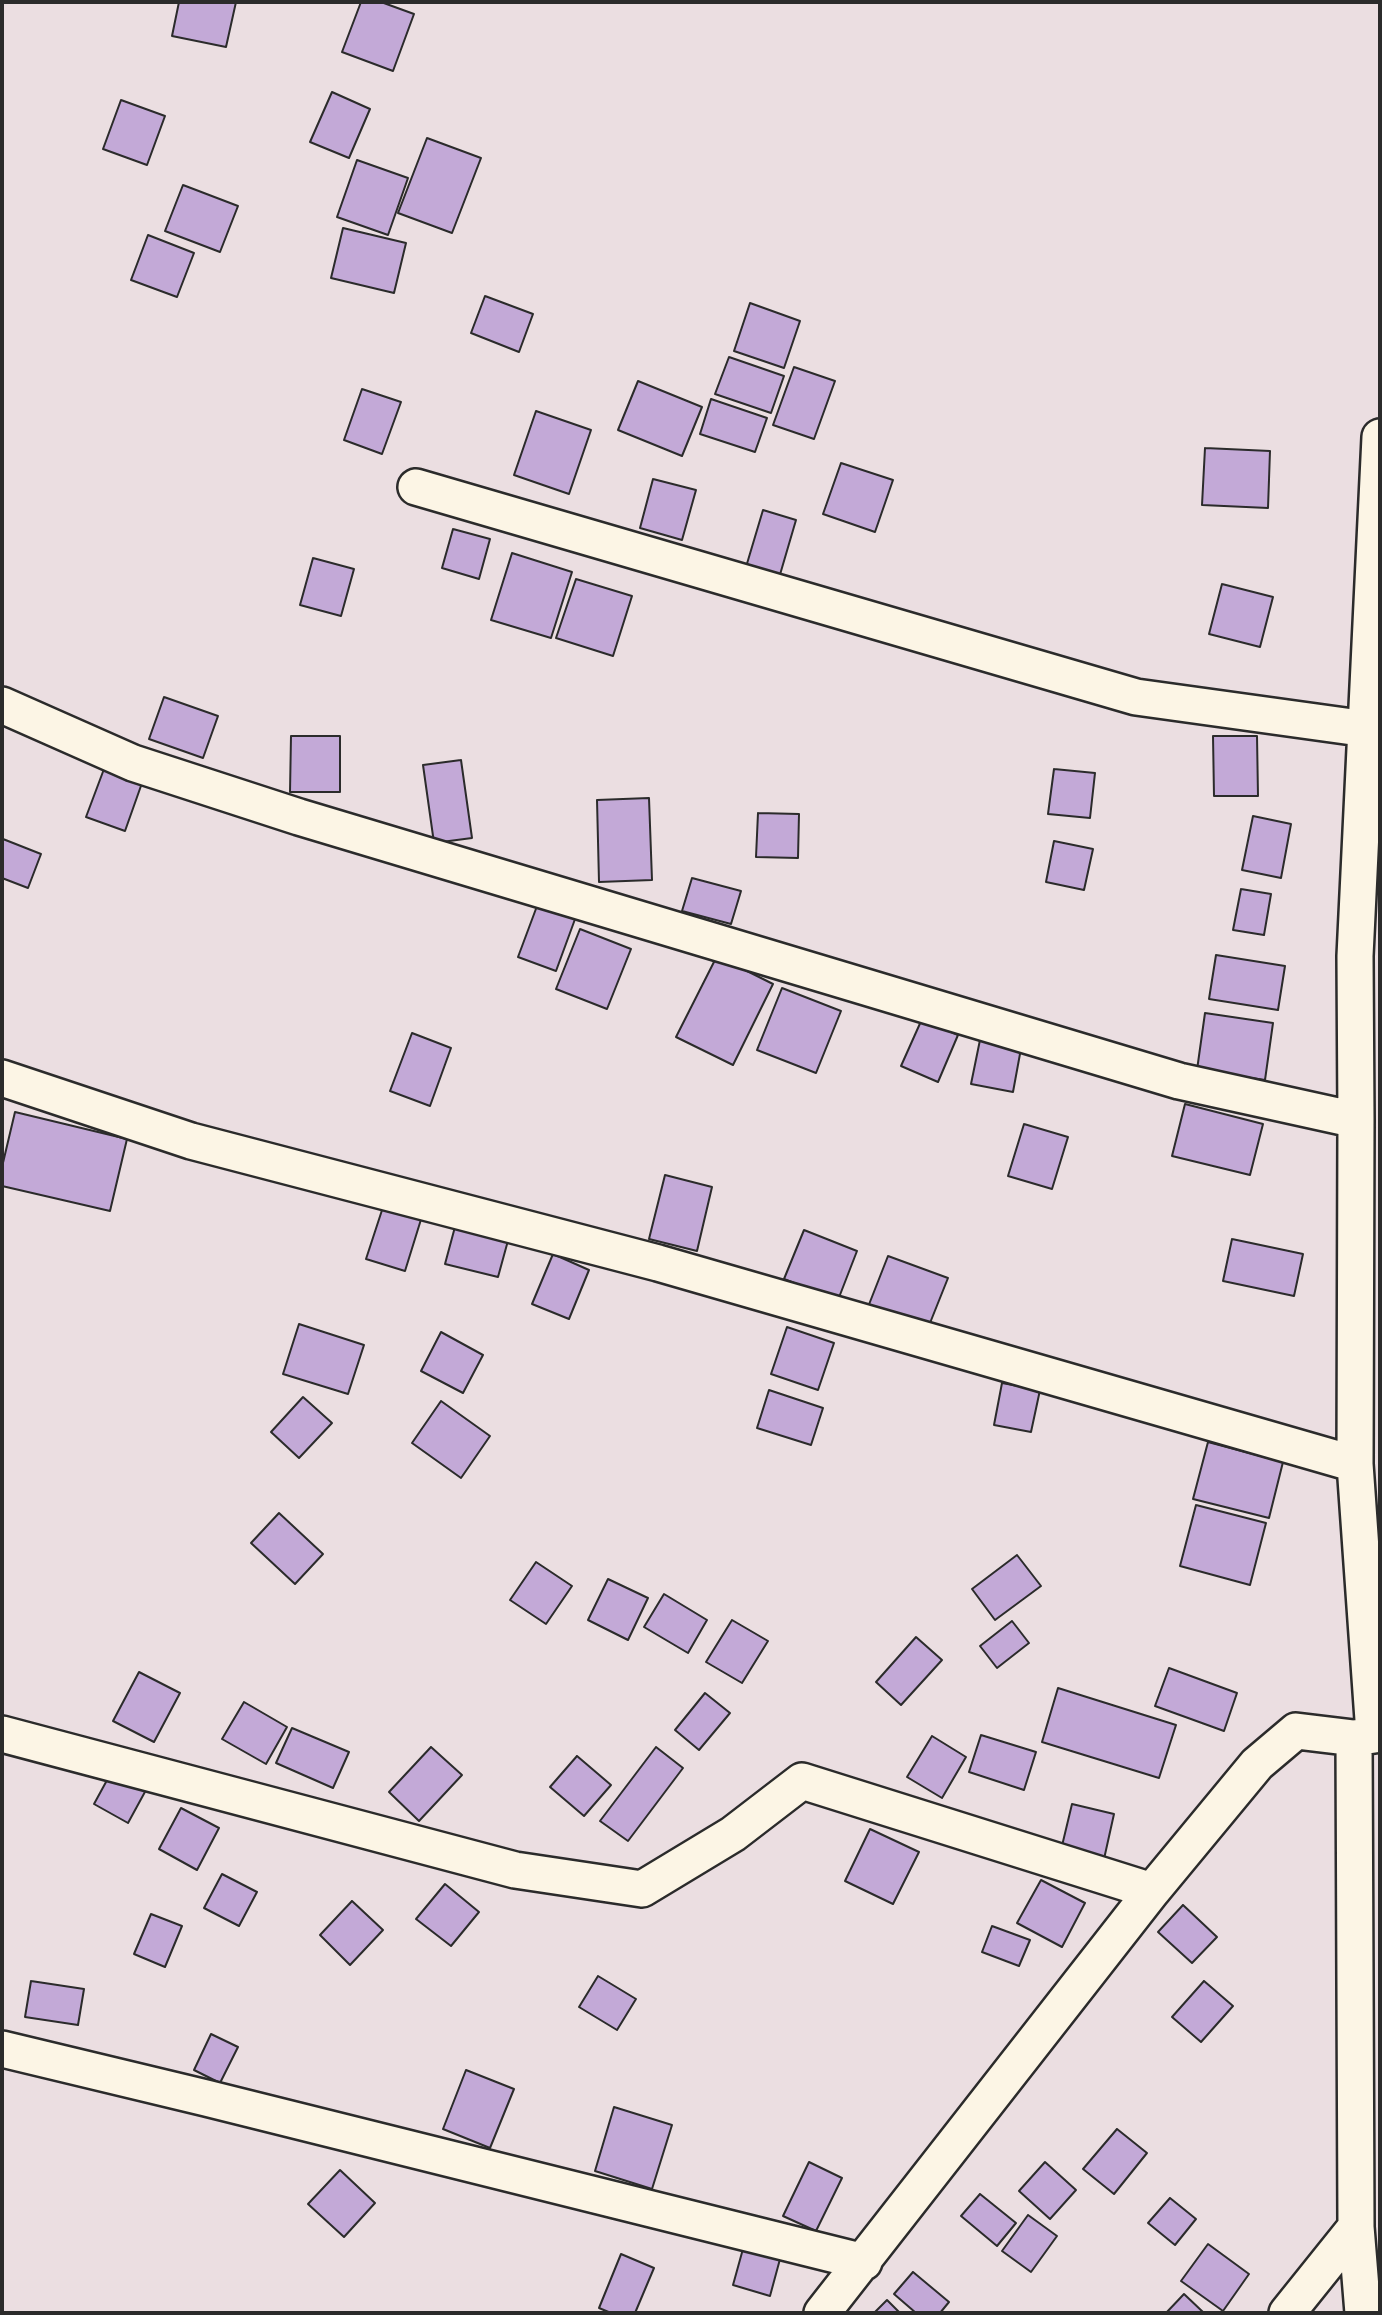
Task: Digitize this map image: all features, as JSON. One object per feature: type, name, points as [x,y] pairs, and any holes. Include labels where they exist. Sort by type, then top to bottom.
[{"type":"street","points":[[1363,2313],[1356,2227],[1369,1735],[1355,1464],[1355,956],[1373,725],[1380,437]]},
{"type":"street","points":[[416,486],[1136,697],[1373,725]]},
{"type":"street","points":[[2,705],[133,763],[299,817],[1179,1081],[1356,1120]]},
{"type":"street","points":[[2,1078],[191,1141],[658,1263],[1355,1464]]},
{"type":"street","points":[[822,2313],[1152,1891],[1257,1764],[1296,1731],[1369,1735]]},
{"type":"street","points":[[2,1734],[515,1870],[642,1889],[733,1834],[802,1781],[1152,1891]]},
{"type":"street","points":[[2,2049],[864,2262]]},
{"type":"street","points":[[1287,2313],[1356,2227]]},
{"type":"building","points":[[179,2],[236,2],[226,47],[172,36]]},
{"type":"building","points":[[361,2],[381,2],[414,14],[393,71],[342,52]]},
{"type":"building","points":[[332,92],[370,109],[349,158],[310,142]]},
{"type":"building","points":[[121,100],[165,116],[147,165],[103,149]]},
{"type":"building","points":[[427,138],[481,158],[452,233],[398,213]]},
{"type":"building","points":[[357,160],[408,178],[388,235],[337,217]]},
{"type":"building","points":[[183,185],[238,206],[220,252],[165,231]]},
{"type":"building","points":[[343,228],[406,243],[394,293],[331,278]]},
{"type":"building","points":[[148,235],[194,253],[177,297],[131,280]]},
{"type":"building","points":[[485,296],[533,314],[519,352],[471,333]]},
{"type":"building","points":[[750,303],[800,321],[784,368],[734,351]]},
{"type":"building","points":[[729,357],[784,376],[771,413],[715,394]]},
{"type":"building","points":[[794,367],[835,381],[814,439],[773,425]]},
{"type":"building","points":[[638,381],[702,407],[682,456],[618,430]]},
{"type":"building","points":[[362,389],[401,402],[382,454],[344,440]]},
{"type":"building","points":[[711,399],[767,418],[755,452],[700,434]]},
{"type":"building","points":[[536,411],[591,430],[569,494],[514,475]]},
{"type":"building","points":[[1205,448],[1270,451],[1268,508],[1202,505]]},
{"type":"building","points":[[841,463],[893,480],[875,532],[823,514]]},
{"type":"building","points":[[653,479],[696,490],[682,540],[640,528]]},
{"type":"building","points":[[763,510],[796,520],[779,578],[746,567]]},
{"type":"building","points":[[453,529],[490,539],[479,579],[442,568]]},
{"type":"building","points":[[512,553],[572,572],[551,638],[491,620]]},
{"type":"building","points":[[313,558],[354,569],[341,616],[300,605]]},
{"type":"building","points":[[576,579],[632,596],[613,656],[556,638]]},
{"type":"building","points":[[1222,584],[1273,597],[1260,647],[1209,634]]},
{"type":"building","points":[[164,697],[218,716],[203,758],[149,739]]},
{"type":"building","points":[[291,736],[340,736],[340,792],[290,792]]},
{"type":"building","points":[[1213,736],[1257,736],[1258,796],[1214,796]]},
{"type":"building","points":[[461,760],[472,838],[434,843],[423,765]]},
{"type":"building","points":[[104,769],[142,783],[125,831],[86,817]]},
{"type":"building","points":[[1054,769],[1095,773],[1090,818],[1048,814]]},
{"type":"building","points":[[649,798],[652,880],[599,882],[597,800]]},
{"type":"building","points":[[758,813],[799,814],[798,858],[756,857]]},
{"type":"building","points":[[1253,816],[1291,824],[1281,878],[1242,870]]},
{"type":"building","points":[[3,839],[41,854],[28,888],[2,878]]},
{"type":"building","points":[[1054,841],[1093,849],[1084,890],[1046,882]]},
{"type":"building","points":[[692,878],[741,891],[731,924],[682,911]]},
{"type":"building","points":[[1241,889],[1271,894],[1264,935],[1233,930]]},
{"type":"building","points":[[540,898],[578,911],[556,971],[518,957]]},
{"type":"building","points":[[580,929],[631,949],[607,1009],[556,989]]},
{"type":"building","points":[[1216,955],[1285,966],[1278,1010],[1209,999]]},
{"type":"building","points":[[717,956],[773,984],[733,1065],[676,1037]]},
{"type":"building","points":[[782,988],[841,1011],[816,1073],[757,1050]]},
{"type":"building","points":[[1205,1013],[1273,1023],[1265,1080],[1197,1070]]},
{"type":"building","points":[[922,1019],[958,1035],[938,1082],[901,1066]]},
{"type":"building","points":[[412,1033],[451,1048],[430,1106],[390,1091]]},
{"type":"building","points":[[981,1035],[1022,1043],[1013,1092],[971,1084]]},
{"type":"building","points":[[1185,1104],[1263,1124],[1250,1175],[1172,1156]]},
{"type":"building","points":[[15,1112],[127,1139],[110,1211],[2,1186],[2,1167]]},
{"type":"building","points":[[1024,1124],[1068,1137],[1052,1189],[1008,1176]]},
{"type":"building","points":[[665,1175],[712,1187],[697,1251],[649,1239]]},
{"type":"building","points":[[385,1201],[423,1213],[405,1271],[366,1259]]},
{"type":"building","points":[[459,1212],[512,1226],[498,1277],[445,1264]]},
{"type":"building","points":[[804,1230],[857,1251],[838,1300],[784,1279]]},
{"type":"building","points":[[1232,1239],[1303,1254],[1294,1296],[1223,1281]]},
{"type":"building","points":[[553,1254],[589,1270],[569,1319],[532,1304]]},
{"type":"building","points":[[888,1256],[948,1278],[928,1328],[868,1307]]},
{"type":"building","points":[[299,1324],[364,1345],[348,1394],[283,1374]]},
{"type":"building","points":[[787,1327],[834,1343],[818,1390],[771,1374]]},
{"type":"building","points":[[441,1332],[483,1355],[463,1393],[421,1371]]},
{"type":"building","points":[[1002,1383],[1040,1390],[1031,1432],[994,1425]]},
{"type":"building","points":[[769,1390],[823,1408],[811,1445],[757,1428]]},
{"type":"building","points":[[303,1397],[332,1423],[299,1458],[271,1432]]},
{"type":"building","points":[[441,1401],[490,1436],[461,1478],[412,1443]]},
{"type":"building","points":[[1208,1442],[1283,1462],[1269,1518],[1193,1499]]},
{"type":"building","points":[[1196,1505],[1266,1523],[1250,1585],[1180,1566]]},
{"type":"building","points":[[279,1513],[323,1554],[295,1584],[251,1543]]},
{"type":"building","points":[[1017,1555],[1041,1586],[995,1620],[972,1589]]},
{"type":"building","points":[[536,1562],[572,1586],[546,1624],[510,1600]]},
{"type":"building","points":[[608,1579],[648,1598],[628,1640],[588,1620]]},
{"type":"building","points":[[664,1594],[707,1620],[688,1653],[644,1627]]},
{"type":"building","points":[[732,1620],[768,1641],[742,1683],[706,1662]]},
{"type":"building","points":[[1012,1621],[1029,1643],[997,1668],[980,1646]]},
{"type":"building","points":[[916,1637],[942,1660],[901,1705],[876,1682]]},
{"type":"building","points":[[1169,1668],[1237,1693],[1224,1731],[1155,1706]]},
{"type":"building","points":[[139,1672],[180,1693],[154,1742],[113,1721]]},
{"type":"building","points":[[1058,1688],[1176,1725],[1159,1778],[1042,1742]]},
{"type":"building","points":[[705,1693],[730,1713],[699,1750],[675,1730]]},
{"type":"building","points":[[244,1702],[287,1727],[266,1764],[222,1739]]},
{"type":"building","points":[[292,1728],[349,1752],[333,1788],[276,1763]]},
{"type":"building","points":[[981,1735],[1036,1752],[1024,1790],[969,1772]]},
{"type":"building","points":[[932,1736],[966,1757],[942,1798],[907,1777]]},
{"type":"building","points":[[431,1747],[462,1775],[419,1821],[389,1792]]},
{"type":"building","points":[[656,1747],[683,1768],[628,1841],[600,1821]]},
{"type":"building","points":[[577,1756],[611,1785],[584,1816],[550,1787]]},
{"type":"building","points":[[112,1771],[146,1790],[128,1823],[94,1804]]},
{"type":"building","points":[[1072,1804],[1114,1814],[1104,1859],[1061,1850]]},
{"type":"building","points":[[181,1808],[219,1828],[197,1870],[159,1849]]},
{"type":"building","points":[[870,1829],[919,1852],[893,1904],[845,1881]]},
{"type":"building","points":[[222,1874],[257,1892],[239,1926],[204,1908]]},
{"type":"building","points":[[1041,1880],[1085,1903],[1062,1947],[1017,1923]]},
{"type":"building","points":[[445,1884],[479,1912],[451,1946],[416,1919]]},
{"type":"building","points":[[352,1901],[383,1930],[350,1965],[320,1935]]},
{"type":"building","points":[[1183,1905],[1217,1937],[1192,1963],[1158,1932]]},
{"type":"building","points":[[151,1914],[182,1926],[165,1967],[134,1954]]},
{"type":"building","points":[[992,1926],[1030,1940],[1019,1966],[982,1952]]},
{"type":"building","points":[[598,1976],[636,1999],[617,2030],[579,2007]]},
{"type":"building","points":[[31,1981],[84,1989],[78,2025],[25,2017]]},
{"type":"building","points":[[1204,1981],[1233,2006],[1201,2042],[1172,2017]]},
{"type":"building","points":[[211,2034],[238,2047],[220,2083],[194,2070]]},
{"type":"building","points":[[466,2070],[514,2089],[490,2148],[443,2129]]},
{"type":"building","points":[[614,2107],[672,2125],[652,2189],[595,2171]]},
{"type":"building","points":[[1117,2129],[1147,2153],[1114,2194],[1083,2169]]},
{"type":"building","points":[[809,2162],[842,2178],[816,2231],[783,2216]]},
{"type":"building","points":[[1045,2162],[1076,2190],[1050,2219],[1019,2191]]},
{"type":"building","points":[[340,2170],[375,2203],[344,2237],[308,2204]]},
{"type":"building","points":[[980,2194],[1016,2223],[997,2246],[961,2216]]},
{"type":"building","points":[[1170,2198],[1196,2219],[1175,2245],[1148,2223]]},
{"type":"building","points":[[1028,2215],[1057,2236],[1031,2272],[1002,2251]]},
{"type":"building","points":[[746,2238],[783,2248],[770,2296],[733,2285]]},
{"type":"building","points":[[1208,2244],[1249,2274],[1223,2311],[1181,2281]]},
{"type":"building","points":[[621,2254],[654,2268],[635,2313],[611,2313],[599,2308]]},
{"type":"building","points":[[913,2272],[949,2302],[940,2313],[916,2313],[894,2294]]},
{"type":"building","points":[[1184,2294],[1204,2313],[1166,2313]]},
{"type":"building","points":[[887,2300],[900,2313],[874,2313]]}]
